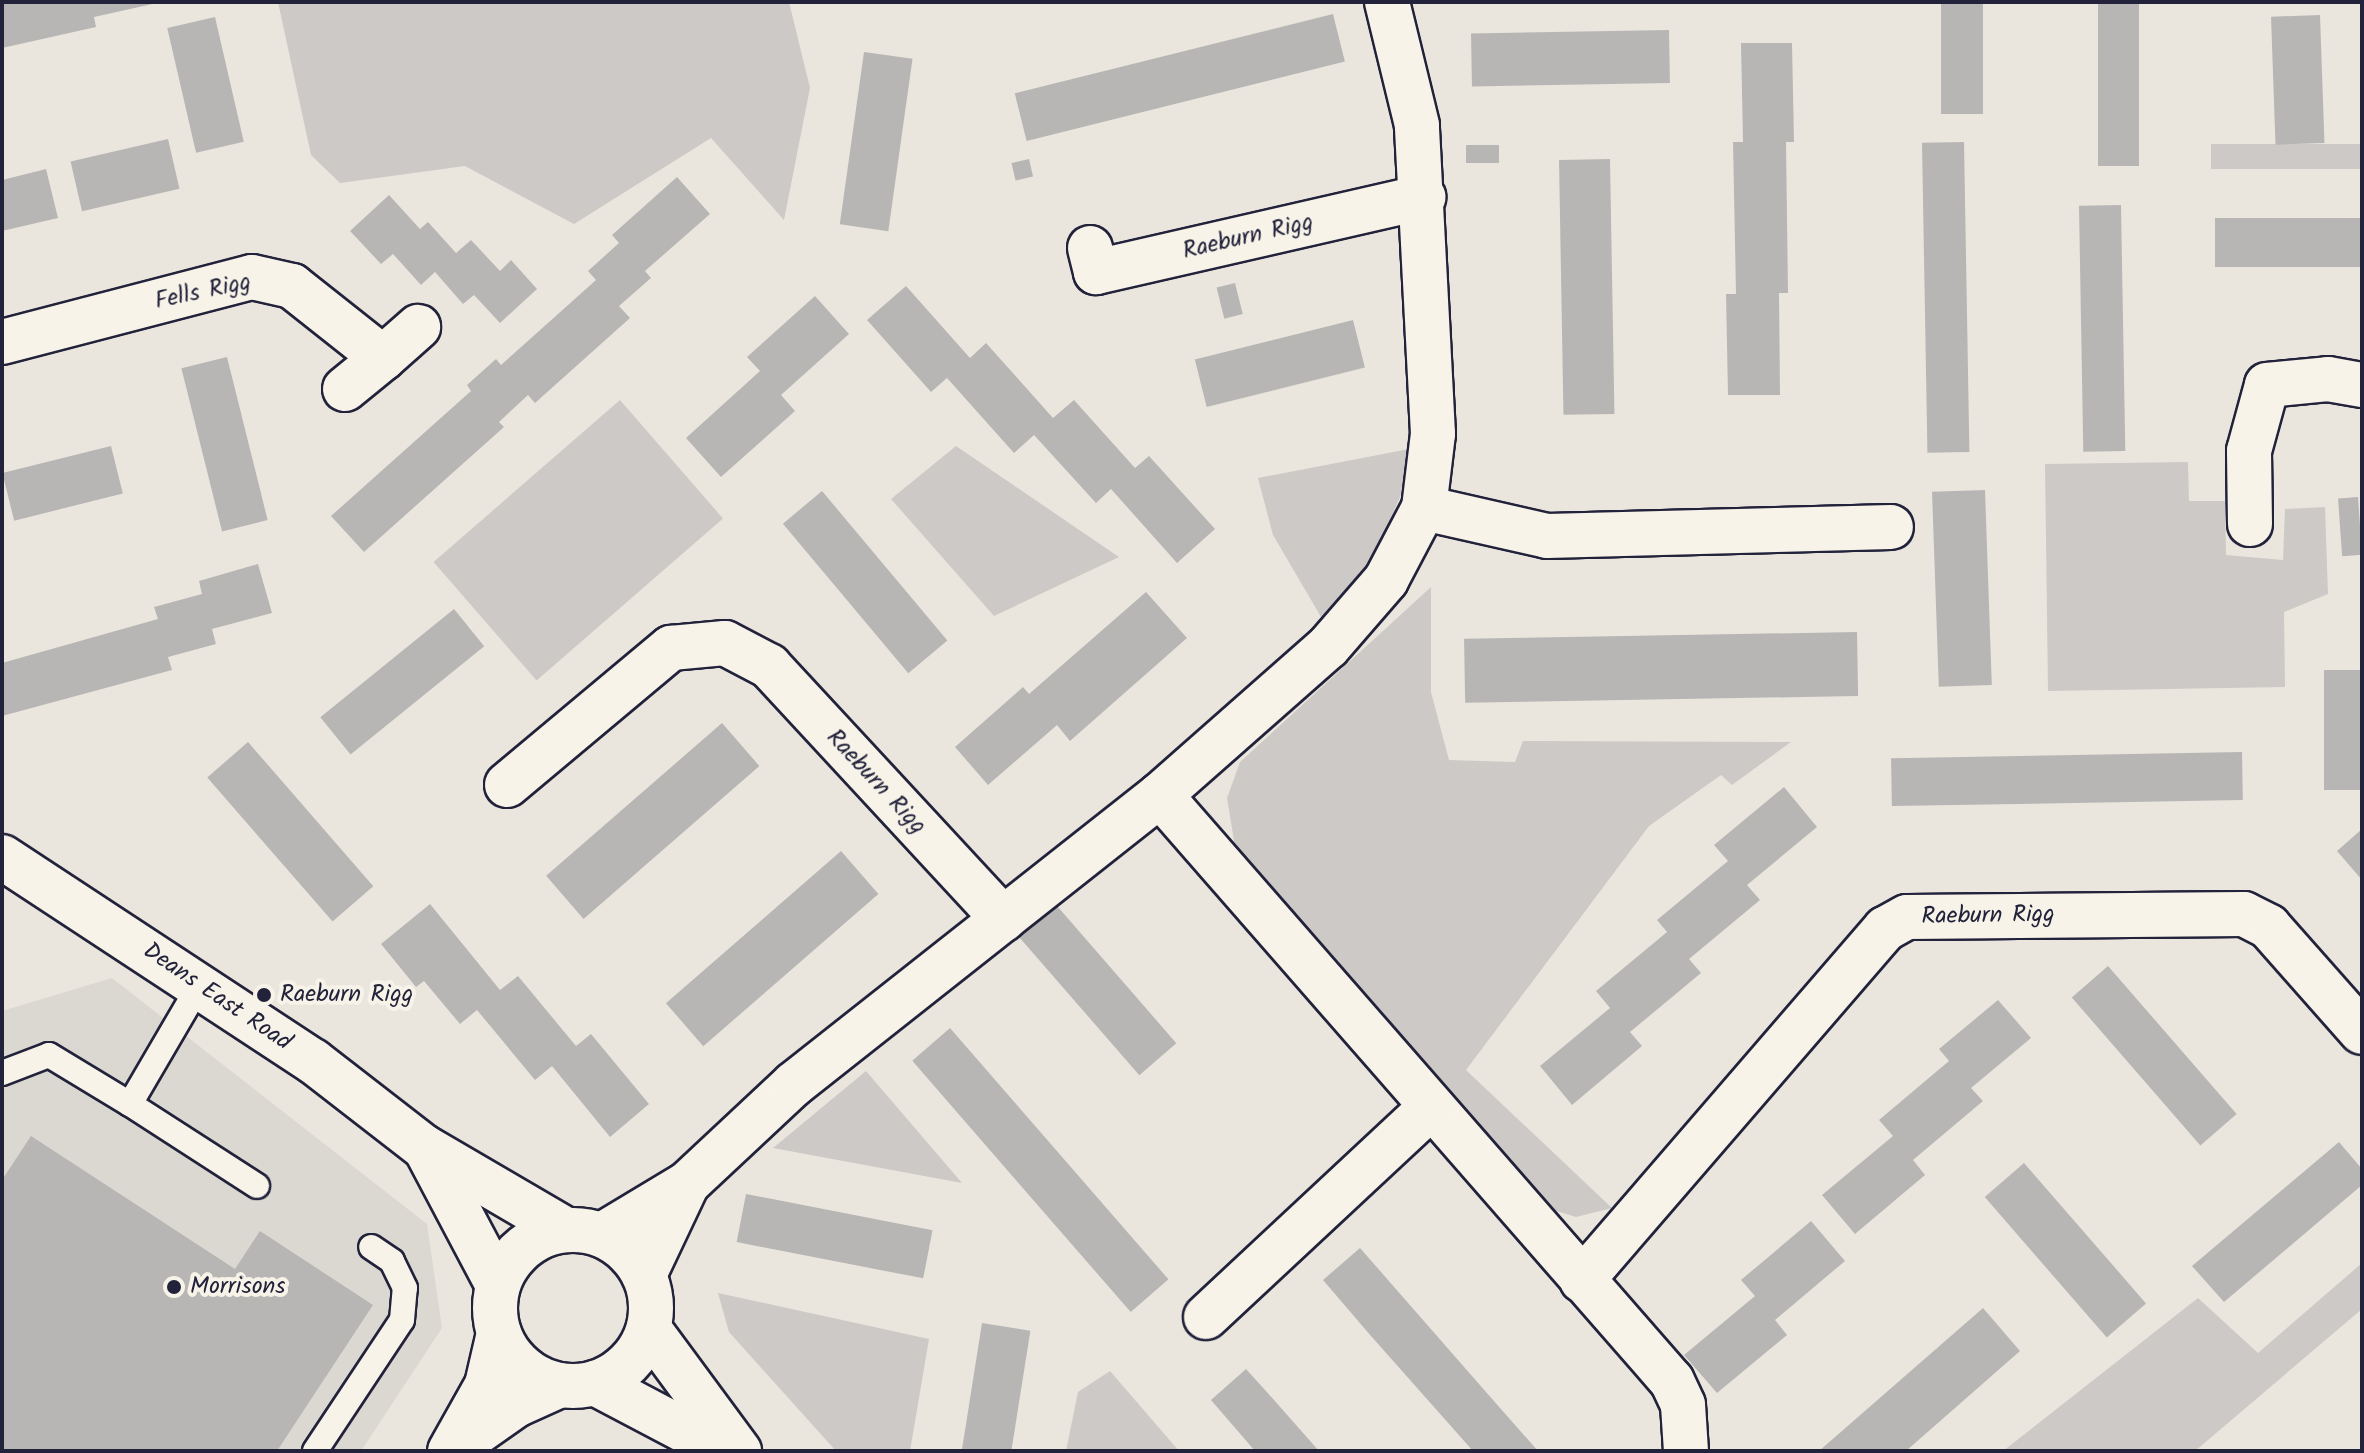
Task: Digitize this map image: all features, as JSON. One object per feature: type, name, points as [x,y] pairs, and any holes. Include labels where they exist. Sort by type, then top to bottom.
[{"type":"street","points":[[451,1451],[487,1385],[499,1333],[498,1285],[524,1247],[584,1233],[687,1184],[794,1084],[1160,795],[1328,647],[1386,580],[1424,508],[1433,434],[1424,197],[1417,125],[1387,2]]},
{"type":"street","name":"Raeburn Rigg","points":[[1090,248],[1096,272],[1424,197]]},
{"type":"street","name":"Fells Rigg","points":[[2,342],[252,277],[292,286],[383,358]]},
{"type":"street","points":[[345,389],[418,327]]},
{"type":"street","points":[[2250,524],[2249,451],[2267,385],[2328,379],[2362,385]]},
{"type":"street","points":[[1424,508],[1489,528],[1547,536],[1891,527]]},
{"type":"street","name":"Raeburn Rigg","points":[[507,785],[671,648],[725,643],[769,666],[1003,919]]},
{"type":"street","points":[[1160,795],[1672,1381],[1683,1405],[1686,1451]]},
{"type":"street","name":"Deans East Road","points":[[2,857],[200,984],[424,1147],[584,1233]]},
{"type":"street","name":"Raeburn Rigg","points":[[1582,1280],[1885,929],[1907,917],[2244,914],[2269,927],[2362,1032]]},
{"type":"street","points":[[1206,1317],[1431,1107]]},
{"type":"street","name":"Deans East Road","points":[[424,1147],[498,1285]]},
{"type":"street","points":[[644,1275],[687,1184]]},
{"type":"street","points":[[451,1451],[516,1405],[578,1384],[629,1362],[649,1329],[652,1301],[644,1275],[634,1258],[584,1233]]},
{"type":"street","points":[[649,1329],[739,1451]]},
{"type":"street","points":[[499,1333],[529,1373],[578,1384],[724,1451]]},
{"type":"lane","points":[[130,1104],[200,984]]},
{"type":"lane","points":[[2,1073],[49,1055],[257,1186]]},
{"type":"lane","points":[[315,1451],[402,1320],[405,1288],[392,1261],[371,1247]]},
{"type":"shaded area","points":[[278,2],[789,2],[810,88],[784,220],[711,138],[574,224],[465,166],[340,183],[311,155]]},
{"type":"shaded area","points":[[2211,144],[2362,144],[2362,169],[2211,169]]},
{"type":"shaded area","points":[[620,400],[723,518],[537,681],[434,562]]},
{"type":"shaded area","points":[[956,446],[1119,557],[994,616],[891,499]]},
{"type":"shaded area","points":[[1409,449],[1400,497],[1369,568],[1324,622],[1273,535],[1258,478]]},
{"type":"shaded area","points":[[2188,462],[2189,501],[2225,501],[2226,555],[2283,560],[2285,509],[2325,507],[2328,594],[2284,612],[2285,687],[2048,691],[2045,464]]},
{"type":"shaded area","points":[[1431,587],[1431,692],[1449,760],[1515,762],[1523,741],[1791,742],[1732,785],[1721,775],[1649,826],[1466,1070],[1612,1208],[1576,1217],[1547,1208],[1235,847],[1227,798],[1240,762]]},
{"type":"shaded area","points":[[112,978],[427,1224],[442,1328],[361,1451],[2,1451],[2,1011]]},
{"type":"shaded area","points":[[866,1071],[962,1183],[773,1148]]},
{"type":"shaded area","points":[[2362,1263],[2362,1309],[2195,1451],[2003,1451],[2198,1298],[2258,1353]]},
{"type":"shaded area","points":[[718,1293],[929,1339],[910,1451],[836,1451],[729,1332]]},
{"type":"shaded area","points":[[1110,1371],[1179,1451],[1066,1451],[1078,1392]]},
{"type":"building","points":[[2,2],[157,3],[94,17],[96,27],[2,48]]},
{"type":"building","points":[[1941,2],[1983,2],[1983,114],[1941,114]]},
{"type":"building","points":[[2098,2],[2139,2],[2139,166],[2098,166]]},
{"type":"building","points":[[1333,14],[1345,62],[1027,141],[1015,93]]},
{"type":"building","points":[[2320,15],[2324,143],[2275,145],[2271,17]]},
{"type":"building","points":[[215,17],[244,142],[196,153],[167,28]]},
{"type":"building","points":[[1669,30],[1670,83],[1472,86],[1471,33]]},
{"type":"building","points":[[1741,43],[1792,43],[1794,142],[1786,142],[1788,293],[1779,293],[1780,395],[1728,395],[1726,294],[1736,294],[1733,142],[1743,142]]},
{"type":"building","points":[[864,52],[913,59],[888,231],[840,224]]},
{"type":"building","points":[[168,139],[179,189],[82,211],[71,161]]},
{"type":"building","points":[[1964,142],[1969,452],[1927,453],[1922,143]]},
{"type":"building","points":[[1466,145],[1499,145],[1499,163],[1466,163]]},
{"type":"building","points":[[1029,159],[1033,177],[1016,181],[1011,163]]},
{"type":"building","points":[[1610,159],[1614,414],[1563,415],[1559,160]]},
{"type":"building","points":[[46,169],[58,218],[2,231],[2,180]]},
{"type":"building","points":[[677,177],[710,214],[645,271],[651,278],[619,306],[630,318],[535,403],[528,395],[499,422],[504,427],[364,552],[331,516],[471,391],[467,385],[496,359],[501,365],[596,280],[588,271],[619,243],[612,235]]},
{"type":"building","points":[[389,195],[420,229],[428,222],[456,253],[471,240],[500,271],[511,260],[537,289],[500,323],[474,295],[463,304],[435,272],[421,285],[393,254],[381,264],[350,231]]},
{"type":"building","points":[[2121,205],[2125,451],[2083,452],[2079,206]]},
{"type":"building","points":[[2215,218],[2362,218],[2362,267],[2215,267]]},
{"type":"building","points":[[1235,283],[1243,314],[1224,319],[1217,288]]},
{"type":"building","points":[[906,286],[970,358],[986,343],[1053,418],[1074,400],[1135,468],[1149,456],[1215,529],[1177,563],[1111,489],[1096,503],[1034,435],[1014,453],[947,378],[931,392],[867,320]]},
{"type":"building","points":[[815,296],[849,334],[781,395],[795,411],[721,477],[686,438],[760,371],[747,357]]},
{"type":"building","points":[[1353,320],[1365,368],[1207,407],[1195,359]]},
{"type":"building","points":[[227,357],[268,520],[222,531],[181,368]]},
{"type":"building","points":[[111,446],[123,494],[14,521],[2,473]]},
{"type":"building","points":[[1985,490],[1992,685],[1939,687],[1932,492]]},
{"type":"building","points":[[822,491],[947,640],[908,673],[783,524]]},
{"type":"building","points":[[2358,497],[2362,555],[2342,556],[2338,498]]},
{"type":"building","points":[[258,564],[272,613],[212,629],[216,644],[168,657],[172,670],[2,716],[2,663],[158,619],[154,607],[202,594],[199,581]]},
{"type":"building","points":[[1146,592],[1187,638],[1070,741],[1057,725],[988,785],[955,747],[1023,687],[1029,694]]},
{"type":"building","points":[[454,609],[484,646],[351,755],[320,717]]},
{"type":"building","points":[[1857,632],[1858,696],[1465,703],[1464,639]]},
{"type":"building","points":[[2324,670],[2362,670],[2362,790],[2324,790]]},
{"type":"building","points":[[722,723],[759,766],[584,919],[546,876]]},
{"type":"building","points":[[248,742],[373,886],[333,922],[207,777]]},
{"type":"building","points":[[2242,752],[2243,800],[1892,806],[1891,758]]},
{"type":"building","points":[[1784,787],[1817,827],[1747,885],[1760,900],[1689,959],[1701,973],[1630,1032],[1642,1046],[1572,1105],[1540,1066],[1610,1008],[1596,991],[1667,932],[1657,920],[1728,861],[1714,845]]},
{"type":"building","points":[[2362,829],[2362,880],[2337,851]]},
{"type":"building","points":[[841,851],[878,894],[703,1046],[666,1003]]},
{"type":"building","points":[[1051,899],[1176,1043],[1139,1075],[1014,931]]},
{"type":"building","points":[[430,904],[500,990],[518,976],[576,1046],[591,1034],[649,1104],[610,1137],[552,1066],[535,1080],[477,1010],[460,1024],[424,981],[416,987],[381,944]]},
{"type":"building","points":[[2108,966],[2237,1114],[2200,1145],[2072,997]]},
{"type":"building","points":[[1998,1000],[2031,1038],[1971,1088],[1983,1101],[1913,1160],[1925,1175],[1855,1234],[1822,1195],[1893,1136],[1879,1120],[1949,1061],[1939,1049]]},
{"type":"building","points":[[950,1028],[1168,1279],[1131,1312],[912,1061]]},
{"type":"building","name":"Morrisons","points":[[31,1136],[235,1269],[260,1231],[373,1305],[277,1451],[2,1451],[2,1180]]},
{"type":"building","points":[[2339,1142],[2362,1169],[2362,1185],[2224,1302],[2192,1266]]},
{"type":"building","points":[[2024,1163],[2146,1303],[2107,1337],[1985,1197]]},
{"type":"building","points":[[746,1194],[933,1230],[923,1278],[737,1242]]},
{"type":"building","points":[[1811,1221],[1845,1261],[1775,1320],[1787,1335],[1717,1393],[1684,1355],[1755,1296],[1741,1280]]},
{"type":"building","points":[[1360,1248],[1538,1451],[1473,1451],[1371,1336],[1323,1280]]},
{"type":"building","points":[[1983,1308],[2020,1351],[1906,1451],[1819,1451]]},
{"type":"building","points":[[982,1323],[1030,1331],[1011,1451],[962,1451]]},
{"type":"building","points":[[1246,1369],[1319,1451],[1255,1451],[1211,1400]]},
{"type":"place","name":"Raeburn Rigg","points":[[264,995]]},
{"type":"place","name":"Morrisons","points":[[174,1287]]}]
